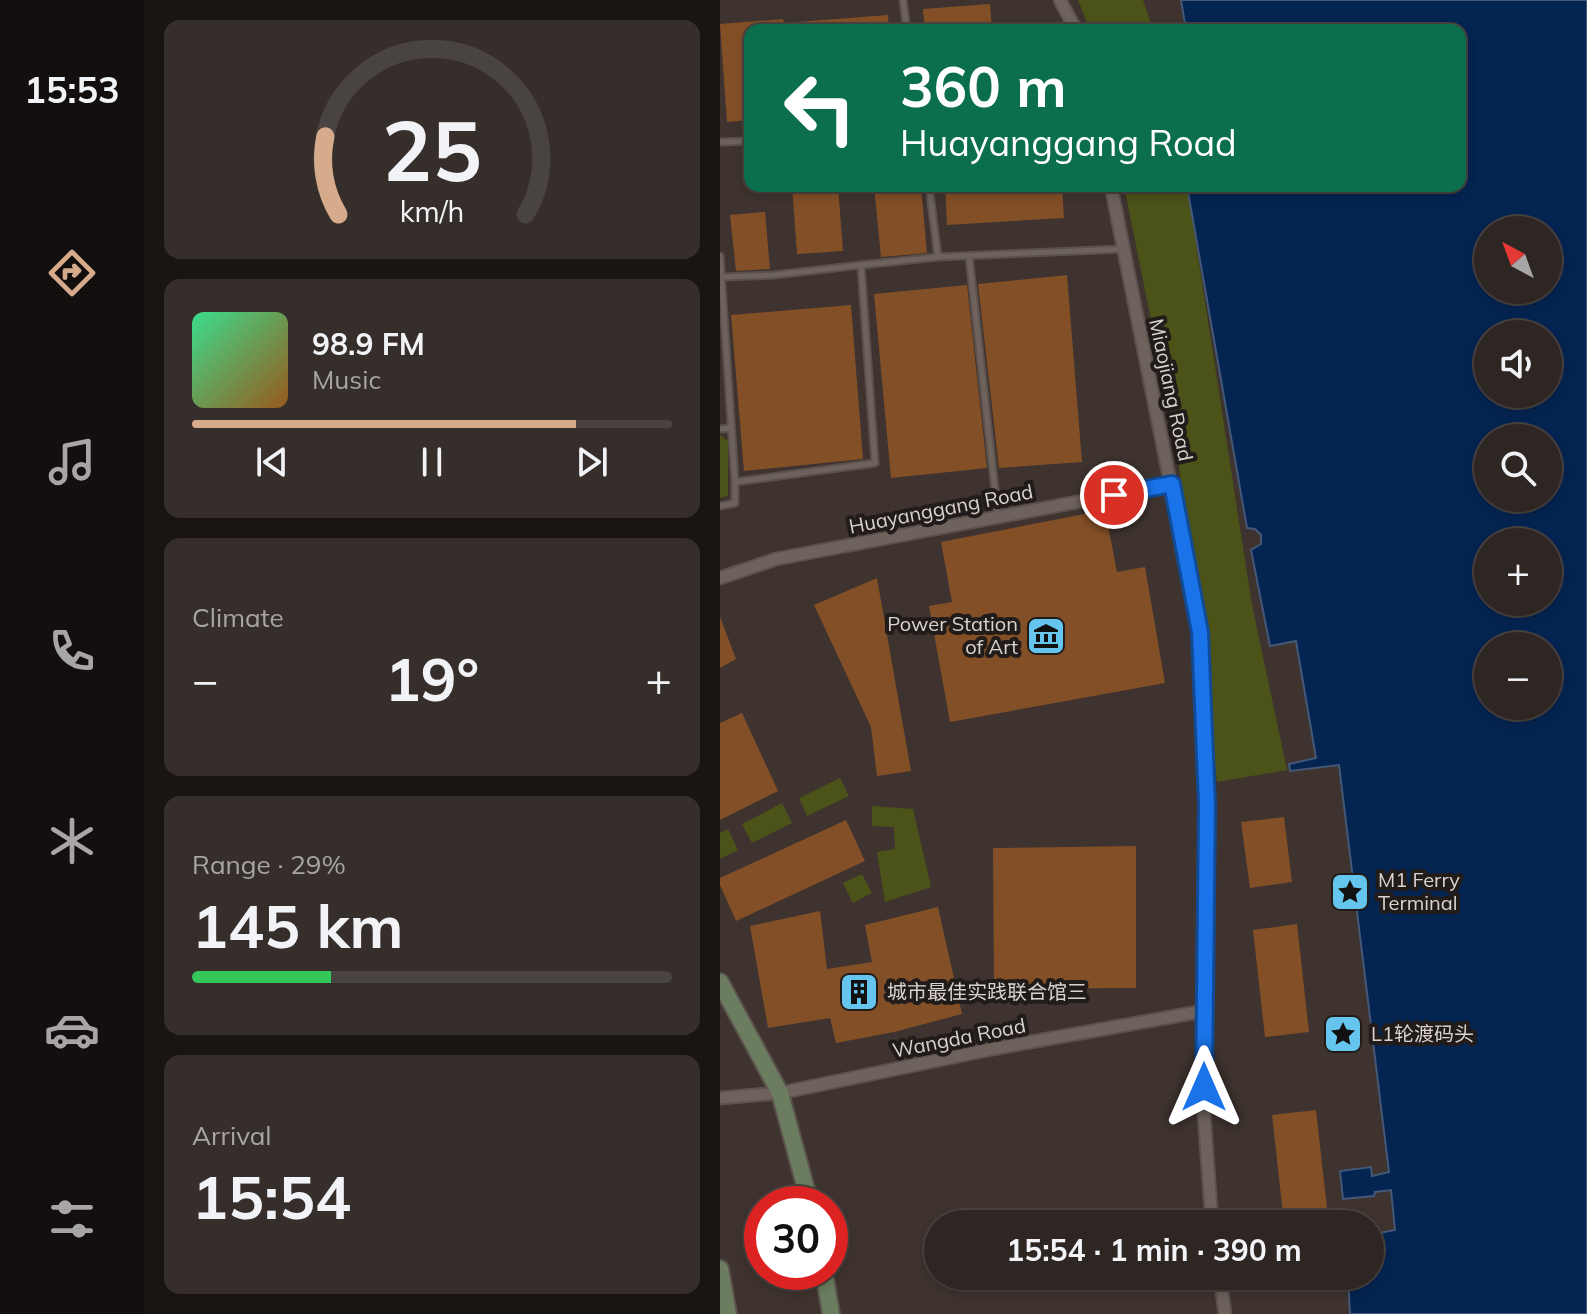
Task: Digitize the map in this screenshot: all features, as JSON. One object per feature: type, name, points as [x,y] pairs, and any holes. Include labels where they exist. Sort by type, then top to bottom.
[{"type":"main road","points":[[720,982],[780,1093],[805,1186]]},
{"type":"main road","points":[[720,1269],[728,1314]]},
{"type":"main road","points":[[827,1290],[831,1314]]},
{"type":"street","points":[[1060,0],[1073,24]]},
{"type":"street","name":"Miaojiang Road","points":[[1112,192],[1200,632],[1207,805],[1204,1113],[1211,1210]]},
{"type":"street","name":"Huayanggang Road","points":[[720,578],[776,559],[1172,484]]},
{"type":"street","name":"Wangda Road","points":[[720,1098],[780,1093],[992,1049],[1204,1011]]},
{"type":"street","points":[[1222,1290],[1225,1314]]},
{"type":"lane","points":[[903,0],[906,24]]},
{"type":"lane","points":[[720,142],[744,141]]},
{"type":"lane","points":[[930,192],[938,257]]},
{"type":"lane","points":[[722,277],[774,275],[938,257],[1124,249]]},
{"type":"lane","points":[[720,256],[735,482],[735,503],[720,506]]},
{"type":"lane","points":[[969,256],[998,517]]},
{"type":"lane","points":[[735,482],[875,463],[861,265]]},
{"type":"lane","points":[[720,429],[731,428]]},
{"type":"green space","points":[[1078,0],[1143,0],[1151,24],[1088,24]]},
{"type":"green space","points":[[1125,192],[1188,192],[1252,605],[1287,770],[1217,782],[1177,449]]},
{"type":"green space","points":[[720,435],[728,441],[728,496],[720,498]]},
{"type":"green space","points":[[840,778],[849,796],[807,816],[799,798]]},
{"type":"green space","points":[[782,803],[792,823],[752,843],[742,824]]},
{"type":"green space","points":[[872,806],[913,809],[931,887],[885,902],[877,852],[895,849],[894,827],[872,826]]},
{"type":"green space","points":[[728,829],[738,850],[720,859],[720,833]]},
{"type":"green space","points":[[862,874],[872,893],[853,903],[843,883]]},
{"type":"water","points":[[1181,0],[1587,0],[1587,1314],[1350,1314],[1349,1290],[1384,1290],[1384,1232],[1395,1230],[1391,1190],[1375,1192],[1374,1196],[1343,1199],[1340,1171],[1371,1167],[1372,1176],[1389,1172],[1339,765],[1290,771],[1289,764],[1316,758],[1296,641],[1270,646],[1251,550],[1261,544],[1261,535],[1255,529],[1247,528],[1188,192],[1466,192],[1466,24],[1185,24]]},
{"type":"building","points":[[990,4],[992,24],[924,24],[923,9]]},
{"type":"building","points":[[888,15],[889,24],[744,24],[744,121],[727,122],[720,24],[783,19],[784,23]]},
{"type":"building","points":[[792,192],[838,192],[843,251],[797,254]]},
{"type":"building","points":[[875,192],[922,192],[927,253],[881,257]]},
{"type":"building","points":[[945,192],[1062,192],[1064,218],[947,225]]},
{"type":"building","points":[[765,212],[770,269],[736,271],[730,215]]},
{"type":"building","points":[[1067,275],[1082,462],[999,468],[978,284]]},
{"type":"building","points":[[967,285],[987,468],[891,478],[874,294]]},
{"type":"building","points":[[851,305],[863,459],[744,471],[731,315]]},
{"type":"building","name":"Power Station of Art","points":[[1105,510],[1117,572],[1145,567],[1165,683],[950,722],[929,606],[952,602],[941,542]]},
{"type":"building","points":[[877,578],[911,771],[877,776],[871,727],[814,605]]},
{"type":"building","points":[[720,617],[736,659],[720,668]]},
{"type":"building","points":[[742,713],[778,791],[720,820],[720,723]]},
{"type":"building","points":[[1284,817],[1292,882],[1250,888],[1241,822]]},
{"type":"building","points":[[846,820],[865,861],[736,921],[720,885],[720,878]]},
{"type":"building","points":[[1136,846],[1136,988],[994,989],[993,848]]},
{"type":"building","name":"城市最佳实践联合馆三","points":[[938,907],[962,1014],[836,1043],[830,1018],[768,1028],[750,926],[820,911],[827,969],[872,962],[865,925]]},
{"type":"building","points":[[1297,924],[1309,1032],[1265,1037],[1253,930]]},
{"type":"building","points":[[1316,1110],[1327,1210],[1283,1210],[1272,1115]]},
{"type":"place","name":"Power Station of Art","points":[[1046,636]]},
{"type":"place","name":"M1 Ferry Terminal","points":[[1350,892]]},
{"type":"place","name":"城市最佳实践联合馆三","points":[[859,992]]},
{"type":"place","name":"L1轮渡码头","points":[[1343,1034]]},
{"type":"route","points":[[1114,495],[1172,484],[1200,632],[1207,805],[1204,1087]]}]
